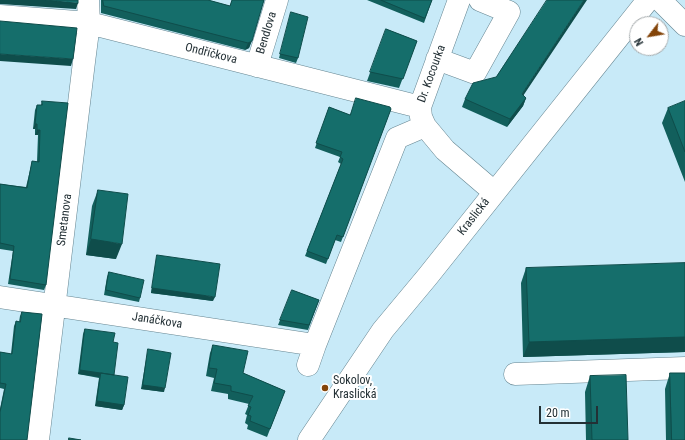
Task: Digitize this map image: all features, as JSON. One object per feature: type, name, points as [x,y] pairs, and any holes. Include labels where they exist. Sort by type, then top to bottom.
[{"type":"street","name":"Smetanova","points":[[38,440],[89,23],[88,0]]},
{"type":"street","name":"Bendlova","points":[[257,66],[277,0]]},
{"type":"street","name":"Dr. Kocourka","points":[[422,117],[437,59],[459,0]]},
{"type":"street","points":[[437,59],[475,74],[509,12],[480,0]]},
{"type":"street","name":"Kraslická","points":[[309,440],[382,330],[428,276],[648,0]]},
{"type":"street","points":[[660,0],[681,21]]},
{"type":"street","name":"Ondříčkova","points":[[0,16],[89,23],[257,66],[422,117]]},
{"type":"street","points":[[422,117],[445,150],[494,192]]},
{"type":"street","name":"Janáčkova","points":[[0,297],[54,305],[311,355],[397,138],[422,117]]},
{"type":"street","points":[[515,374],[685,368]]},
{"type":"building","points":[[46,0],[78,0],[78,3]]},
{"type":"building","points":[[103,0],[208,0],[230,6],[232,0],[264,0],[252,41],[248,43],[104,6]]},
{"type":"building","points":[[381,0],[432,0],[425,18]]},
{"type":"building","points":[[547,0],[584,0],[522,94],[526,98],[510,119],[465,99],[473,83],[496,77]]},
{"type":"building","points":[[291,12],[308,17],[298,58],[280,54]]},
{"type":"building","points":[[0,21],[77,28],[73,59],[0,54]]},
{"type":"building","points":[[386,29],[417,41],[403,79],[370,72]]},
{"type":"building","points":[[356,98],[390,107],[391,109],[343,237],[337,235],[328,259],[307,251],[343,159],[340,157],[342,152],[316,143],[329,107],[350,115]]},
{"type":"building","points":[[42,101],[68,103],[46,285],[10,279],[14,246],[0,243],[0,184],[27,188],[32,161],[39,162],[40,130],[37,130],[37,124],[35,124],[37,105],[42,105]]},
{"type":"building","points":[[685,101],[685,152],[668,108]]},
{"type":"building","points":[[98,190],[128,194],[122,244],[91,239]]},
{"type":"building","points":[[157,255],[220,264],[215,297],[152,288]]},
{"type":"building","points":[[685,263],[685,337],[529,342],[526,268]]},
{"type":"building","points":[[109,272],[144,280],[140,298],[106,290]]},
{"type":"building","points":[[292,290],[319,300],[309,325],[280,320]]},
{"type":"building","points":[[22,312],[42,314],[27,440],[0,440],[0,412],[6,384],[0,383],[0,352],[12,354],[16,321],[20,322]]},
{"type":"building","points":[[85,329],[115,333],[113,342],[118,343],[114,375],[80,370]]},
{"type":"building","points":[[213,345],[248,351],[243,373],[285,391],[270,429],[250,421],[251,416],[248,415],[251,407],[248,406],[253,396],[231,391],[231,386],[214,383],[217,369],[209,368]]},
{"type":"building","points":[[148,349],[171,353],[165,388],[143,385]]},
{"type":"building","points":[[101,373],[128,377],[124,405],[97,401]]},
{"type":"building","points":[[670,373],[685,373],[685,440],[672,440]]},
{"type":"building","points":[[626,375],[628,440],[592,440],[590,376]]},
{"type":"building","points":[[69,438],[81,440],[69,440]]},
{"type":"place","name":"Sokolov, Kraslická","points":[[325,388]]}]
